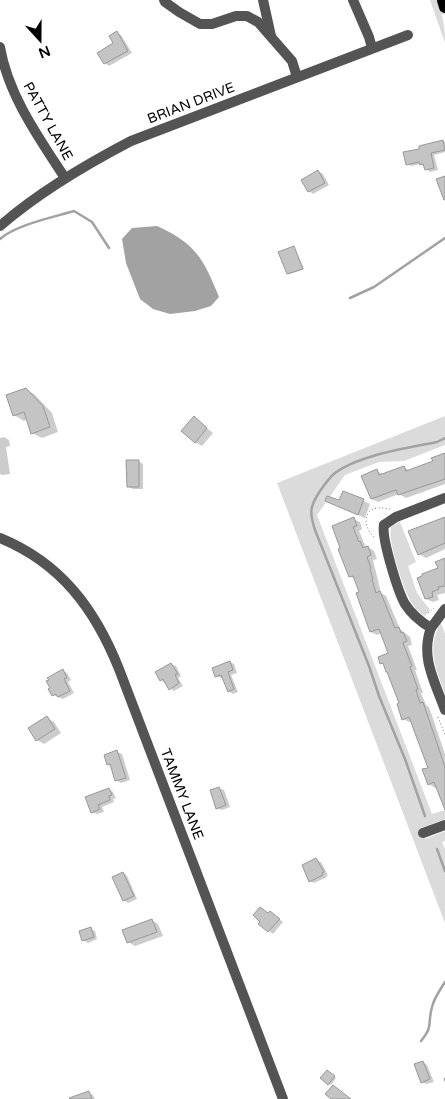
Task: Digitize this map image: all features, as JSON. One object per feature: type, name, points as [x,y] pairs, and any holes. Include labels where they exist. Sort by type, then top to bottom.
[{"type":"main road","points":[[443,0],[445,7]]},
{"type":"street","points":[[164,0],[179,12],[200,24],[212,24],[236,16],[247,16],[258,22],[292,61],[297,77]]},
{"type":"street","points":[[263,0],[272,39]]},
{"type":"street","points":[[353,0],[372,48]]},
{"type":"street","name":"BRIAN DRIVE","points":[[0,226],[23,206],[65,178],[131,141],[408,35]]},
{"type":"street","name":"PATTY LANE","points":[[0,47],[6,72],[18,100],[65,178]]},
{"type":"street","points":[[432,628],[413,614],[401,596],[382,523],[445,498]]},
{"type":"street","name":"TAMMY LANE","points":[[0,538],[32,554],[60,576],[82,600],[102,631],[125,683],[283,1099]]},
{"type":"street","points":[[445,609],[432,628],[427,643],[427,662],[445,710]]},
{"type":"street","points":[[423,833],[445,825]]},
{"type":"path","points":[[424,612],[428,613],[428,616]]},
{"type":"shaded area","points":[[430,0],[437,0],[444,26],[445,43]]},
{"type":"shaded area","points":[[157,226],[190,246],[203,262],[219,297],[211,306],[195,311],[170,314],[153,309],[140,299],[126,263],[122,239],[132,228]]},
{"type":"shaded area","points":[[445,416],[445,445],[404,461],[379,462],[345,475],[317,515],[432,814],[445,810],[445,819],[421,828],[425,839],[445,831],[445,841],[442,842],[445,849],[445,923],[277,483]]},
{"type":"shaded area","points":[[400,522],[416,562],[408,566],[417,593],[430,610],[425,616],[416,608],[408,596],[391,542],[391,527]]},
{"type":"shaded area","points":[[441,623],[445,634],[445,694],[436,667],[433,649],[436,632]]},
{"type":"building","points":[[117,31],[128,51],[104,64],[97,53],[113,43],[109,36]]},
{"type":"building","points":[[443,140],[445,150],[431,153],[434,168],[425,170],[423,164],[420,165],[419,162],[406,165],[403,152],[419,149],[419,146]]},
{"type":"building","points":[[318,170],[325,183],[308,192],[301,180]]},
{"type":"building","points":[[445,176],[445,200],[444,200],[436,179]]},
{"type":"building","points":[[294,246],[303,269],[287,274],[278,252]]},
{"type":"building","points":[[26,388],[43,406],[50,427],[31,434],[24,412],[13,416],[6,395]]},
{"type":"building","points":[[194,416],[207,428],[195,443],[181,431]]},
{"type":"building","points":[[445,453],[445,479],[398,495],[396,490],[371,499],[361,476],[377,469],[379,475],[404,466],[406,471],[433,461],[431,458]]},
{"type":"building","points":[[126,460],[139,460],[139,487],[127,487]]},
{"type":"building","points":[[343,491],[364,499],[358,515],[325,501],[327,496],[339,500]]},
{"type":"building","points":[[354,517],[357,526],[353,527],[359,542],[363,548],[368,546],[371,555],[367,557],[376,593],[380,591],[395,628],[399,627],[407,641],[403,643],[412,666],[410,667],[418,689],[416,690],[420,703],[423,702],[445,767],[445,810],[434,782],[428,785],[422,769],[428,768],[409,717],[402,720],[397,704],[399,703],[387,672],[383,663],[380,664],[378,657],[388,653],[379,629],[370,632],[356,593],[359,592],[353,576],[349,577],[338,549],[340,548],[332,526]]},
{"type":"building","points":[[445,517],[445,543],[418,555],[408,531]]},
{"type":"building","points":[[445,558],[445,586],[438,587],[439,589],[432,592],[433,597],[425,599],[417,578],[438,568],[435,562]]},
{"type":"building","points":[[230,661],[233,670],[228,672],[234,689],[228,692],[221,675],[215,677],[212,668]]},
{"type":"building","points":[[171,663],[178,674],[175,675],[179,683],[169,690],[163,679],[160,681],[155,672]]},
{"type":"building","points":[[63,669],[67,678],[64,679],[70,691],[58,697],[56,694],[52,696],[48,689],[50,688],[46,681],[49,680],[47,678]]},
{"type":"building","points":[[47,716],[55,729],[36,741],[28,728]]},
{"type":"building","points":[[117,750],[126,778],[115,781],[110,764],[107,765],[104,755]]},
{"type":"building","points":[[219,787],[226,805],[216,809],[210,790]]},
{"type":"building","points":[[109,788],[112,795],[109,796],[110,800],[98,805],[100,809],[91,813],[85,797]]},
{"type":"building","points":[[316,858],[324,872],[322,873],[323,875],[309,882],[302,865]]},
{"type":"building","points":[[123,872],[134,896],[123,901],[112,877]]},
{"type":"building","points":[[260,907],[268,913],[270,911],[280,919],[268,932],[258,924],[260,922],[253,915]]},
{"type":"building","points":[[152,919],[157,932],[127,943],[122,930]]},
{"type":"building","points":[[91,927],[94,937],[82,941],[79,931]]},
{"type":"building","points":[[423,1061],[430,1079],[421,1083],[414,1064]]},
{"type":"building","points":[[327,1070],[335,1076],[328,1085],[320,1078]]},
{"type":"building","points":[[333,1085],[351,1099],[331,1099],[325,1094]]},
{"type":"building","points":[[89,1091],[92,1099],[69,1098]]},
{"type":"waterway","points":[[0,239],[25,226],[74,211],[92,222],[109,248]]},
{"type":"waterway","points":[[350,298],[374,287],[445,238]]},
{"type":"waterway","points":[[425,816],[405,759],[315,530],[312,518],[312,505],[327,481],[345,467],[370,457],[437,442],[445,438]]},
{"type":"waterway","points":[[437,849],[445,871]]},
{"type":"waterway","points":[[421,1041],[429,1028],[434,1000],[445,982]]}]
